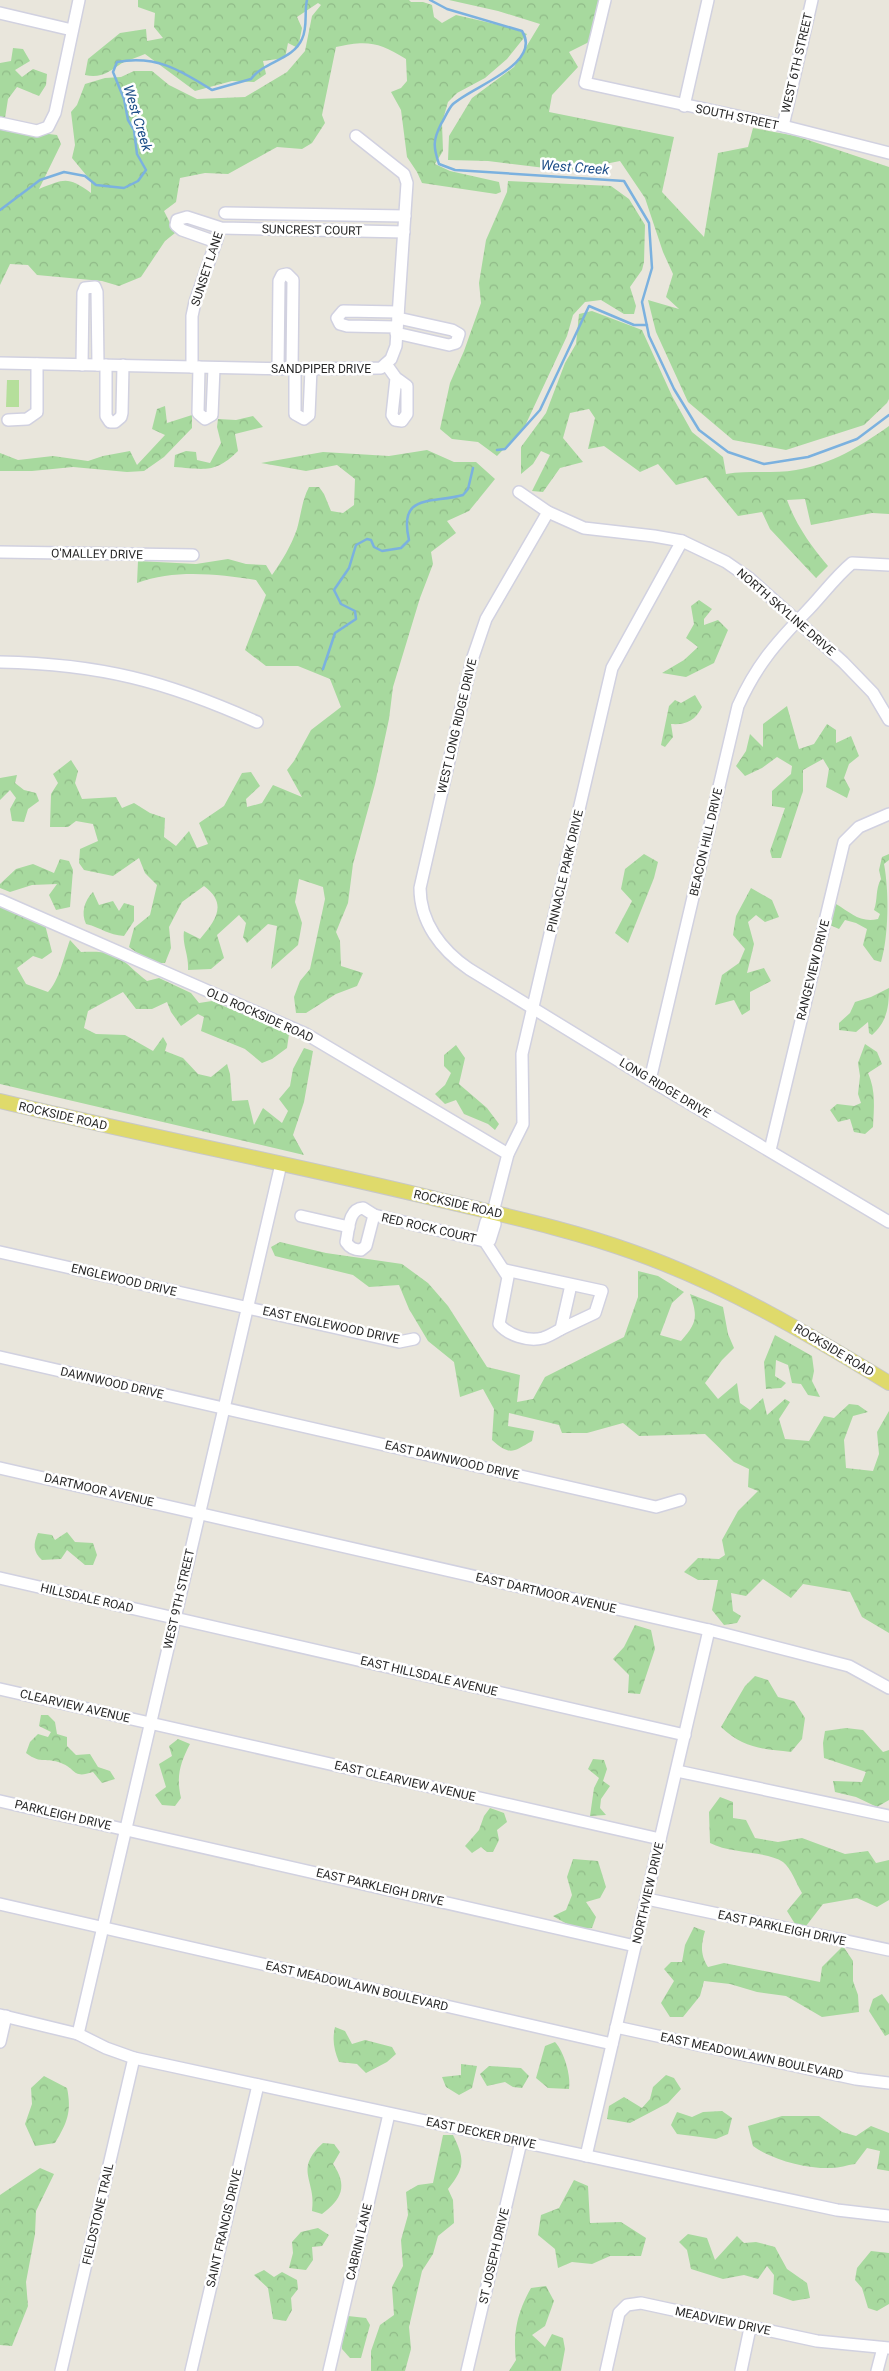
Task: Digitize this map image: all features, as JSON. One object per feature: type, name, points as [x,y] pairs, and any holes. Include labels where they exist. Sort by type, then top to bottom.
[{"type":"main road","name":"ROCKSIDE ROAD","points":[[0,1101],[493,1212],[625,1249],[703,1280],[768,1311],[889,1383]]},
{"type":"street","points":[[0,122],[37,131],[48,127],[55,113],[79,0]]},
{"type":"street","name":"SOUTH STREET","points":[[605,0],[585,83],[888,149]]},
{"type":"street","points":[[684,106],[708,0]]},
{"type":"street","name":"WEST 6TH STREET","points":[[783,126],[812,0]]},
{"type":"street","points":[[0,14],[72,30]]},
{"type":"street","name":"SANDPIPER DRIVE","points":[[0,363],[278,369],[377,369],[386,364],[394,354],[407,183],[404,174],[356,136]]},
{"type":"street","name":"SUNSET LANE","points":[[214,368],[212,415],[205,419],[198,413],[192,316],[194,302],[227,208],[405,216]]},
{"type":"street","name":"SUNCREST COURT","points":[[216,242],[182,230],[176,222],[180,217],[187,217],[221,228],[404,232]]},
{"type":"street","points":[[278,369],[278,281],[287,274],[292,280],[295,414],[304,419],[309,415],[310,369]]},
{"type":"street","points":[[82,365],[83,293],[85,288],[91,286],[95,287],[97,292],[106,416],[110,422],[115,422],[121,417],[122,413],[123,365]]},
{"type":"street","points":[[8,420],[27,419],[36,412],[37,364]]},
{"type":"street","points":[[386,364],[396,378]]},
{"type":"street","name":"NORTH SKYLINE DRIVE","points":[[519,492],[548,512],[584,528],[682,541],[726,562],[749,578],[843,662],[873,693],[889,720]]},
{"type":"street","name":"WEST LONG RIDGE DRIVE","points":[[444,949],[420,906],[420,888],[472,660],[486,619],[548,512]]},
{"type":"street","name":"PINNACLE PARK DRIVE","points":[[484,1241],[490,1240],[495,1224],[493,1212],[508,1154],[523,1124],[525,1097],[522,1054],[612,668],[682,541]]},
{"type":"street","name":"O'MALLEY DRIVE","points":[[0,552],[193,555]]},
{"type":"street","name":"BEACON HILL DRIVE","points":[[650,1080],[738,706],[756,669],[797,620],[852,563],[889,565]]},
{"type":"street","points":[[0,662],[45,663],[141,678],[173,688],[257,722]]},
{"type":"street","name":"RANGEVIEW DRIVE","points":[[770,1150],[844,842],[859,827],[889,814]]},
{"type":"street","name":"OLD ROCKSIDE ROAD","points":[[0,900],[308,1035],[508,1154]]},
{"type":"street","name":"LONG RIDGE DRIVE","points":[[444,949],[469,969],[650,1080],[889,1222]]},
{"type":"street","name":"WEST 9TH STREET","points":[[78,2034],[198,1513],[281,1164]]},
{"type":"street","name":"RED ROCK COURT","points":[[349,1227],[352,1213],[357,1209],[363,1208],[374,1215],[484,1241]]},
{"type":"street","points":[[301,1216],[349,1227],[346,1242],[350,1248],[362,1250],[366,1246],[374,1215]]},
{"type":"street","points":[[484,1241],[508,1277],[499,1324],[505,1331],[511,1334],[542,1338],[595,1313],[602,1291],[505,1270]]},
{"type":"street","name":"ENGLEWOOD DRIVE","points":[[0,1252],[248,1308]]},
{"type":"street","points":[[561,1329],[571,1285]]},
{"type":"street","name":"EAST ENGLEWOOD DRIVE","points":[[248,1308],[399,1342],[414,1339]]},
{"type":"street","name":"DAWNWOOD DRIVE","points":[[0,1357],[223,1408]]},
{"type":"street","name":"EAST DAWNWOOD DRIVE","points":[[223,1408],[656,1507],[680,1500]]},
{"type":"street","name":"DARTMOOR AVENUE","points":[[0,1468],[198,1513]]},
{"type":"street","name":"EAST DARTMOOR AVENUE","points":[[198,1513],[709,1630],[849,1666],[889,1688]]},
{"type":"street","name":"HILLSDALE ROAD","points":[[0,1578],[174,1618]]},
{"type":"street","name":"EAST HILLSDALE AVENUE","points":[[174,1618],[685,1735]]},
{"type":"street","name":"NORTHVIEW DRIVE","points":[[586,2156],[709,1630]]},
{"type":"street","name":"CLEARVIEW AVENUE","points":[[0,1688],[151,1723]]},
{"type":"street","name":"EAST CLEARVIEW AVENUE","points":[[151,1723],[660,1839]]},
{"type":"street","points":[[677,1770],[889,1816]]},
{"type":"street","name":"PARKLEIGH DRIVE","points":[[0,1801],[125,1829]]},
{"type":"street","name":"EAST PARKLEIGH DRIVE","points":[[125,1829],[635,1946]]},
{"type":"street","name":"EAST PARKLEIGH DRIVE","points":[[647,1899],[889,1950]]},
{"type":"street","name":"EAST MEADOWLAWN BOULEVARD","points":[[0,1904],[612,2044]]},
{"type":"street","points":[[0,2042],[3,2016]]},
{"type":"street","name":"EAST DECKER DRIVE","points":[[3,2016],[78,2034],[106,2048],[134,2058],[836,2210],[889,2216]]},
{"type":"street","name":"EAST MEADOWLAWN BOULEVARD","points":[[616,2027],[856,2079],[889,2083]]},
{"type":"street","name":"FIELDSTONE TRAIL","points":[[61,2371],[134,2058]]},
{"type":"street","name":"SAINT FRANCIS DRIVE","points":[[191,2371],[258,2085]]},
{"type":"street","name":"CABRINI LANE","points":[[330,2371],[389,2114]]},
{"type":"street","name":"ST JOSEPH DRIVE","points":[[467,2371],[521,2142]]},
{"type":"street","name":"MEADVIEW DRIVE","points":[[606,2371],[619,2313],[627,2305],[641,2303],[817,2341],[886,2348]]},
{"type":"street","points":[[741,2371],[750,2328]]},
{"type":"street","points":[[877,2371],[886,2348]]},
{"type":"green space","points":[[138,0],[409,0],[411,2],[423,2],[432,5],[434,17],[442,23],[456,15],[508,27],[527,34],[507,59],[485,78],[457,93],[448,102],[442,123],[443,151],[435,164],[450,171],[499,182],[501,192],[496,194],[422,183],[407,157],[401,110],[391,92],[401,88],[407,81],[406,59],[388,49],[372,44],[365,43],[336,47],[322,115],[325,123],[312,143],[302,149],[277,147],[228,174],[205,173],[180,178],[176,202],[164,211],[175,233],[165,241],[141,277],[119,286],[102,281],[37,275],[28,265],[10,264],[0,285],[0,128],[57,135],[61,144],[39,189],[66,181],[76,184],[91,193],[91,181],[72,158],[75,145],[71,112],[77,105],[85,84],[105,78],[121,77],[134,71],[152,71],[169,85],[197,99],[245,97],[287,72],[305,51],[312,16],[321,5],[318,3],[297,17],[302,28],[298,48],[288,43],[285,58],[263,61],[266,74],[254,82],[232,81],[195,91],[145,54],[122,63],[101,75],[85,75],[88,59],[120,33],[146,29],[147,41],[163,38],[154,27],[155,13],[138,7]]},
{"type":"green space","points":[[449,0],[599,0],[589,42],[569,52],[578,67],[552,95],[549,112],[674,137],[662,192],[704,237],[718,153],[748,147],[753,128],[796,136],[889,167],[889,399],[887,403],[864,425],[786,450],[733,440],[688,402],[656,332],[648,300],[679,309],[666,297],[673,274],[663,252],[645,198],[620,161],[570,171],[488,161],[448,160],[449,136],[472,98],[514,67],[540,24],[498,11]]},
{"type":"green space","points":[[13,48],[23,49],[30,61],[15,70],[22,77],[33,69],[47,74],[46,85],[39,96],[17,87],[8,99],[5,118],[0,118],[0,63],[11,61]]},
{"type":"green space","points":[[508,181],[611,186],[629,199],[645,225],[644,262],[642,270],[630,287],[636,306],[634,314],[624,314],[601,300],[585,302],[573,315],[567,336],[524,428],[497,456],[478,442],[452,439],[440,429],[450,383],[481,303],[479,283],[486,240],[507,192]]},
{"type":"green space","points":[[592,311],[642,330],[672,396],[692,432],[723,457],[726,474],[787,471],[822,464],[845,454],[889,426],[889,514],[872,513],[811,525],[805,499],[787,500],[804,535],[828,566],[816,578],[770,529],[762,512],[738,516],[706,477],[676,485],[658,464],[640,472],[604,446],[588,449],[595,418],[589,409],[570,413],[563,438],[583,462],[560,468],[543,492],[532,491],[550,455],[541,451],[533,464],[521,474],[521,447],[546,413],[565,363],[576,344],[579,314]]},
{"type":"green space","points":[[7,380],[19,380],[19,407],[6,407]]},
{"type":"green space","points":[[165,406],[167,423],[192,415],[192,428],[164,457],[144,471],[127,472],[73,467],[32,471],[0,471],[0,453],[18,460],[53,456],[88,461],[130,451],[137,465],[165,435],[152,429],[157,409]]},
{"type":"green space","points":[[253,416],[263,427],[235,434],[238,451],[223,463],[216,467],[201,469],[174,467],[175,455],[186,451],[196,452],[197,460],[210,463],[221,443],[217,427],[218,419],[236,420]]},
{"type":"green space","points":[[427,450],[454,462],[476,462],[495,479],[469,511],[447,521],[456,533],[431,552],[433,564],[420,598],[393,687],[389,719],[375,784],[353,864],[348,903],[336,932],[340,941],[341,966],[363,973],[357,986],[336,994],[306,1013],[296,1013],[294,997],[300,981],[310,969],[325,899],[323,887],[299,879],[295,902],[302,923],[298,945],[271,969],[277,926],[268,924],[247,943],[243,937],[246,923],[239,915],[217,935],[224,958],[211,969],[188,970],[184,931],[200,939],[215,919],[217,912],[216,899],[204,886],[182,902],[169,927],[171,948],[165,963],[151,963],[129,947],[134,928],[150,915],[157,885],[145,873],[139,858],[113,876],[84,870],[79,863],[80,849],[98,841],[93,824],[76,821],[68,827],[50,827],[51,794],[58,783],[53,774],[71,760],[78,771],[75,783],[82,799],[116,797],[122,808],[134,803],[150,813],[165,818],[164,837],[176,846],[189,831],[197,848],[208,844],[199,823],[224,806],[242,773],[251,772],[260,786],[246,799],[247,807],[262,803],[273,785],[302,797],[287,770],[311,730],[341,707],[330,679],[298,666],[266,666],[245,650],[266,595],[256,580],[226,576],[181,574],[137,583],[138,561],[196,564],[228,559],[246,564],[266,565],[272,575],[295,535],[309,487],[319,487],[331,511],[343,513],[354,505],[355,479],[337,465],[306,471],[261,463],[323,452],[389,456]]},
{"type":"green space","points":[[699,600],[712,609],[704,619],[704,625],[718,620],[728,630],[714,663],[686,677],[662,673],[684,660],[698,647],[686,638],[694,624],[691,606]]},
{"type":"green space","points":[[695,695],[702,707],[699,712],[690,721],[681,724],[671,724],[673,737],[665,747],[661,745],[669,706],[675,700],[681,703]]},
{"type":"green space","points":[[787,706],[799,749],[814,744],[827,724],[836,730],[836,743],[851,736],[859,756],[849,764],[844,778],[850,789],[847,798],[826,787],[829,769],[823,759],[803,770],[803,791],[781,858],[772,858],[770,851],[785,808],[772,806],[772,791],[791,774],[792,766],[777,757],[762,768],[745,776],[736,766],[746,751],[750,734],[763,747],[763,724]]},
{"type":"green space","points":[[17,775],[15,783],[24,790],[36,793],[39,801],[28,809],[24,822],[12,821],[10,809],[16,798],[10,790],[0,800],[0,778]]},
{"type":"green space","points":[[644,854],[658,862],[654,878],[628,943],[615,933],[632,901],[621,889],[625,869]]},
{"type":"green space","points":[[889,854],[889,860],[884,864],[887,886],[887,913],[886,939],[881,962],[874,960],[863,945],[867,929],[845,920],[839,929],[830,925],[830,909],[836,904],[851,914],[866,920],[878,919],[880,914],[874,910],[881,879],[879,870],[882,857]]},
{"type":"green space","points":[[60,859],[69,861],[73,870],[70,907],[56,910],[49,895],[57,884],[32,885],[10,892],[0,888],[0,884],[16,869],[33,864],[54,873]]},
{"type":"green space","points":[[751,888],[772,900],[779,917],[765,922],[756,915],[748,922],[754,944],[747,973],[764,968],[771,981],[750,992],[750,1010],[742,1015],[734,1000],[715,1005],[722,975],[739,963],[745,949],[733,935],[736,916]]},
{"type":"green space","points":[[93,892],[99,905],[113,901],[119,911],[124,903],[134,906],[134,921],[124,936],[86,924],[84,907],[87,899]]},
{"type":"green space","points":[[0,897],[42,913],[52,952],[42,959],[33,956],[17,968],[26,984],[48,992],[58,975],[70,940],[81,952],[104,952],[118,957],[147,981],[159,978],[191,993],[199,1003],[212,1001],[289,1034],[287,1048],[272,1059],[262,1063],[245,1049],[201,1031],[204,1017],[198,1014],[181,1026],[171,1012],[167,1002],[152,1009],[136,1009],[123,992],[88,1011],[84,1028],[96,1034],[125,1035],[153,1051],[163,1037],[167,1044],[165,1051],[183,1058],[198,1074],[211,1077],[227,1064],[230,1074],[232,1101],[248,1100],[254,1125],[263,1108],[282,1123],[288,1111],[279,1099],[290,1086],[293,1069],[304,1048],[313,1051],[304,1102],[293,1135],[304,1155],[0,1084]]},
{"type":"green space","points":[[889,988],[886,1014],[881,1025],[872,1035],[869,1033],[868,1022],[856,1032],[839,1030],[839,1023],[850,1013],[855,1002]]},
{"type":"green space","points":[[865,1044],[877,1052],[882,1064],[868,1073],[873,1093],[874,1113],[873,1127],[865,1134],[854,1132],[850,1119],[838,1122],[830,1110],[837,1104],[854,1106],[861,1103],[858,1094],[860,1076],[858,1063]]},
{"type":"green space","points":[[456,1045],[465,1058],[459,1084],[487,1108],[499,1124],[495,1130],[488,1124],[464,1114],[456,1100],[445,1104],[435,1094],[445,1085],[451,1073],[444,1066],[444,1055]]},
{"type":"green space","points":[[280,1242],[326,1253],[402,1264],[428,1283],[448,1306],[487,1367],[520,1375],[517,1402],[533,1399],[545,1377],[624,1337],[638,1297],[638,1271],[658,1276],[684,1292],[672,1303],[660,1335],[681,1341],[686,1335],[693,1324],[695,1314],[690,1294],[723,1307],[728,1334],[734,1348],[722,1360],[705,1383],[718,1399],[737,1383],[740,1403],[750,1410],[763,1398],[767,1415],[785,1399],[790,1402],[779,1419],[785,1439],[809,1441],[824,1416],[834,1418],[849,1404],[858,1405],[868,1412],[853,1416],[844,1440],[846,1468],[873,1471],[879,1454],[877,1432],[889,1411],[889,1633],[862,1617],[850,1592],[803,1584],[791,1598],[763,1579],[746,1596],[731,1593],[733,1611],[741,1616],[737,1623],[724,1625],[712,1610],[718,1580],[698,1580],[684,1572],[698,1558],[719,1559],[725,1555],[722,1540],[738,1511],[758,1491],[748,1487],[749,1469],[734,1462],[705,1434],[639,1436],[623,1423],[587,1433],[562,1433],[559,1425],[509,1413],[508,1426],[534,1431],[532,1441],[526,1445],[512,1451],[503,1448],[492,1440],[494,1409],[483,1389],[460,1397],[454,1362],[428,1341],[409,1309],[399,1285],[369,1287],[353,1275],[275,1256],[271,1247]]},
{"type":"green space","points":[[775,1335],[812,1356],[814,1371],[812,1381],[820,1397],[808,1395],[801,1384],[792,1383],[788,1365],[776,1360],[775,1376],[786,1383],[781,1388],[766,1389],[764,1362]]},
{"type":"green space","points":[[67,1532],[75,1542],[93,1543],[97,1555],[93,1565],[85,1565],[67,1550],[61,1559],[42,1560],[39,1557],[35,1548],[38,1533],[52,1535],[55,1540]]},
{"type":"green space","points":[[635,1625],[651,1630],[655,1649],[640,1694],[628,1693],[629,1675],[613,1659],[624,1647]]},
{"type":"green space","points":[[755,1676],[768,1680],[778,1697],[794,1701],[805,1718],[802,1739],[791,1752],[753,1746],[737,1739],[721,1727],[745,1686]]},
{"type":"green space","points":[[41,1715],[48,1715],[55,1722],[57,1734],[67,1737],[67,1746],[76,1755],[90,1754],[98,1767],[110,1771],[115,1779],[102,1783],[93,1772],[78,1774],[66,1765],[36,1759],[26,1753],[30,1742],[38,1734],[48,1737],[51,1732],[39,1726]]},
{"type":"green space","points":[[846,1728],[863,1730],[883,1752],[889,1750],[889,1800],[877,1807],[856,1797],[835,1792],[833,1781],[862,1782],[866,1772],[824,1758],[823,1743],[825,1731]]},
{"type":"green space","points":[[178,1739],[190,1744],[180,1770],[181,1798],[175,1806],[162,1805],[155,1795],[166,1787],[159,1764],[172,1756],[169,1746]]},
{"type":"green space","points":[[593,1759],[604,1760],[607,1769],[603,1781],[610,1786],[601,1799],[600,1808],[606,1815],[590,1816],[594,1788],[599,1778],[588,1769]]},
{"type":"green space","points":[[720,1797],[733,1802],[733,1818],[746,1820],[755,1838],[778,1842],[802,1838],[845,1854],[868,1851],[876,1863],[889,1860],[889,1900],[877,1907],[857,1898],[823,1904],[806,1926],[795,1924],[787,1911],[802,1893],[791,1872],[783,1862],[776,1858],[719,1847],[710,1843],[709,1812]]},
{"type":"green space","points":[[490,1808],[504,1813],[507,1822],[497,1830],[499,1840],[493,1852],[487,1852],[481,1847],[472,1853],[465,1846],[479,1830],[484,1816]]},
{"type":"green space","points":[[573,1859],[598,1861],[606,1887],[600,1898],[586,1902],[596,1917],[592,1928],[572,1926],[553,1916],[566,1910],[572,1895],[567,1877]]},
{"type":"green space","points":[[694,1927],[705,1931],[702,1949],[708,1967],[724,1963],[820,1982],[822,1967],[843,1946],[853,1961],[853,1981],[858,1995],[859,2012],[822,2017],[786,1996],[757,1992],[730,1984],[704,1981],[700,1996],[683,2017],[670,2017],[661,2003],[674,1981],[664,1969],[671,1962],[682,1962],[685,1945]]},
{"type":"green space","points":[[882,1994],[889,2004],[889,2034],[885,2036],[869,2011],[873,1999]]},
{"type":"green space","points":[[335,2027],[345,2031],[352,2044],[365,2040],[392,2047],[396,2054],[387,2062],[366,2073],[357,2064],[339,2062],[334,2045]]},
{"type":"green space","points":[[555,2042],[566,2064],[569,2089],[548,2088],[536,2078],[545,2046]]},
{"type":"green space","points":[[461,2064],[477,2066],[472,2088],[459,2095],[446,2087],[442,2077],[461,2075]]},
{"type":"green space","points":[[489,2066],[521,2068],[529,2076],[522,2088],[513,2087],[505,2082],[487,2086],[480,2074]]},
{"type":"green space","points":[[666,2075],[674,2078],[681,2089],[668,2103],[630,2123],[607,2119],[609,2106],[624,2097],[642,2108],[650,2099],[653,2087]]},
{"type":"green space","points":[[44,2076],[67,2088],[69,2111],[63,2129],[55,2143],[35,2146],[25,2124],[32,2104],[31,2088]]},
{"type":"green space","points":[[722,2111],[732,2118],[728,2134],[716,2139],[677,2134],[671,2125],[677,2112],[692,2117],[703,2112]]},
{"type":"green space","points":[[782,2116],[819,2116],[842,2132],[856,2136],[871,2126],[889,2133],[889,2171],[877,2169],[880,2151],[867,2148],[855,2164],[835,2168],[822,2168],[780,2159],[753,2146],[748,2126]]},
{"type":"green space","points":[[443,2135],[453,2135],[461,2157],[458,2175],[448,2189],[453,2200],[454,2223],[438,2236],[433,2254],[422,2271],[409,2327],[411,2349],[405,2371],[371,2371],[371,2351],[380,2325],[394,2315],[392,2287],[403,2266],[401,2240],[408,2215],[406,2192],[418,2185],[433,2183]]},
{"type":"green space","points":[[323,2143],[334,2144],[340,2152],[333,2164],[340,2179],[341,2192],[334,2203],[322,2214],[312,2211],[313,2200],[308,2168],[309,2161],[314,2152]]},
{"type":"green space","points":[[40,2168],[54,2174],[36,2211],[35,2234],[26,2282],[28,2306],[12,2346],[0,2345],[0,2195]]},
{"type":"green space","points":[[574,2180],[588,2186],[590,2223],[621,2222],[646,2238],[641,2256],[610,2256],[592,2264],[572,2262],[558,2268],[555,2249],[538,2235],[541,2215],[559,2208]]},
{"type":"green space","points":[[318,2228],[329,2235],[322,2246],[312,2247],[313,2260],[306,2270],[289,2268],[293,2253],[292,2242],[301,2232]]},
{"type":"green space","points":[[688,2234],[707,2238],[715,2260],[737,2236],[744,2243],[756,2242],[775,2247],[787,2269],[807,2283],[810,2298],[793,2301],[773,2294],[774,2275],[767,2266],[758,2279],[744,2275],[723,2279],[691,2269],[687,2250],[679,2242]]},
{"type":"green space","points":[[871,2251],[889,2253],[889,2304],[877,2311],[868,2308],[862,2288],[855,2280],[857,2268]]},
{"type":"green space","points":[[264,2270],[274,2277],[282,2272],[297,2280],[298,2289],[291,2298],[292,2310],[286,2321],[273,2319],[268,2288],[254,2275]]},
{"type":"green space","points":[[546,2286],[554,2301],[545,2326],[532,2335],[545,2347],[552,2334],[563,2338],[565,2349],[561,2371],[509,2371],[516,2360],[515,2340],[522,2306],[531,2288]]},
{"type":"green space","points":[[348,2316],[366,2318],[370,2325],[361,2358],[350,2358],[342,2349],[342,2330]]},
{"type":"waterway","name":"West Creek","points":[[0,210],[40,180],[64,172],[85,176],[96,185],[124,188],[138,181],[146,170],[137,154],[134,130],[128,120],[124,99],[113,72],[117,62],[144,61],[168,66],[212,90],[251,79],[263,68],[292,52],[298,46],[305,30],[307,0]]},
{"type":"waterway","name":"West Creek","points":[[430,0],[447,9],[522,31],[526,43],[523,54],[515,64],[451,106],[435,139],[439,164],[455,170],[624,181],[649,223],[652,268],[642,302],[649,336],[674,389],[699,430],[728,452],[764,464],[808,457],[857,439],[889,415]]},
{"type":"waterway","points":[[497,450],[505,449],[540,410],[589,306],[634,325],[647,325]]},
{"type":"waterway","points":[[323,669],[335,633],[356,619],[355,611],[341,604],[334,590],[349,568],[356,545],[367,539],[371,540],[374,547],[382,551],[401,548],[409,540],[408,514],[413,507],[420,503],[463,495],[468,489],[473,468]]}]
